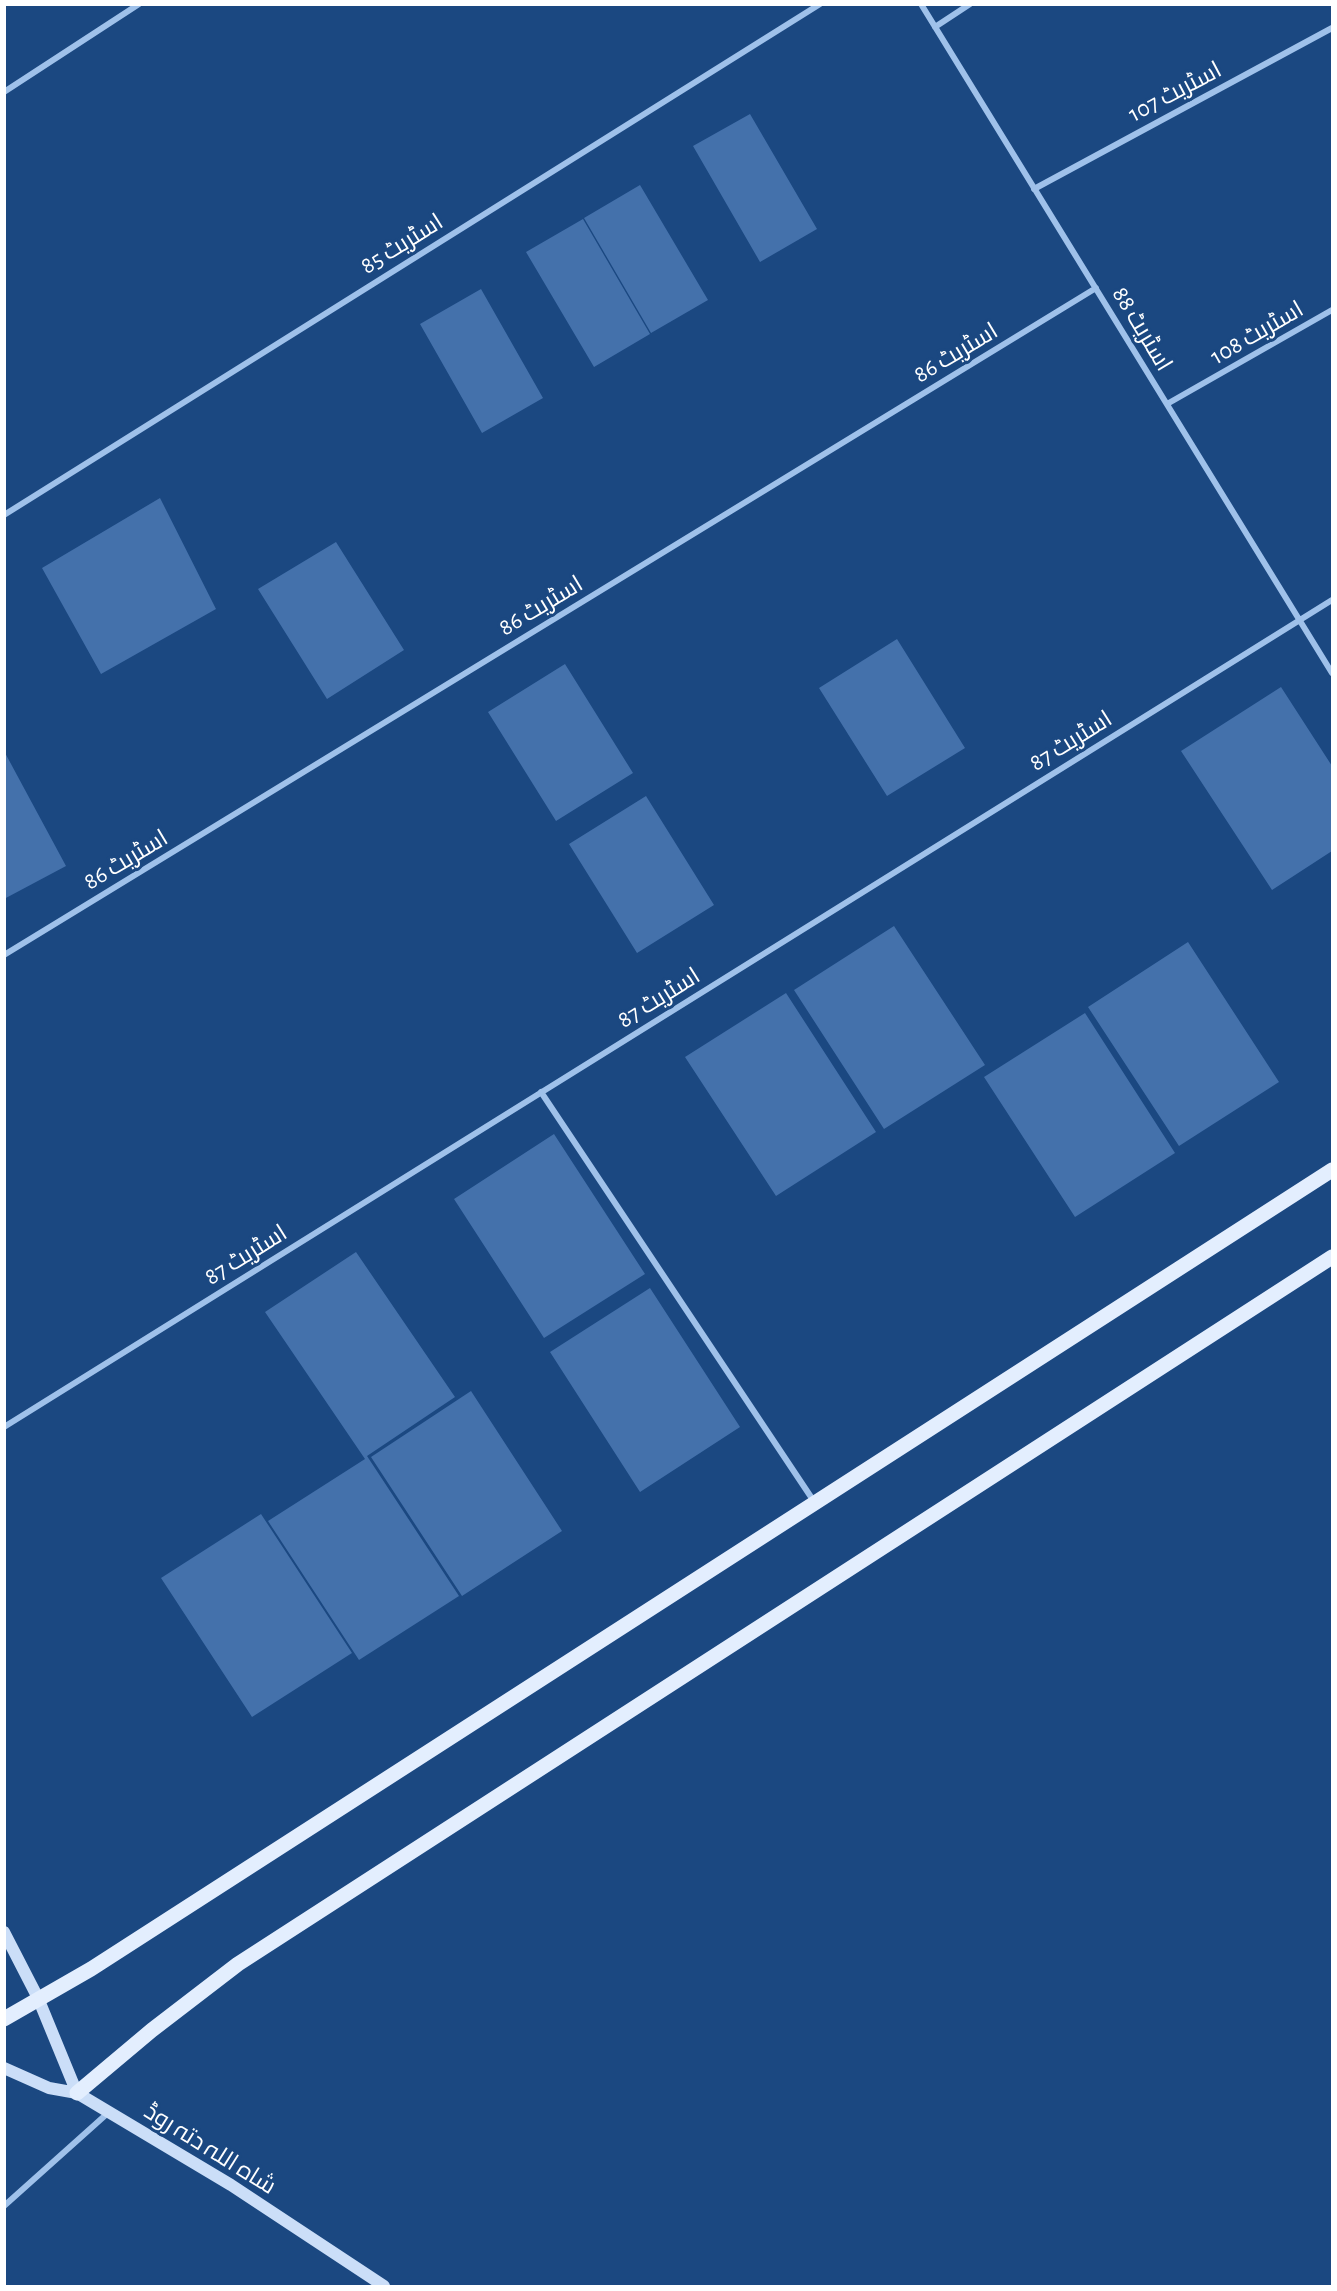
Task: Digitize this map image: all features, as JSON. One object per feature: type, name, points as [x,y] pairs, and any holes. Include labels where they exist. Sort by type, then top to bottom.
[{"type":"main road","points":[[4,2019],[91,1969],[1332,1170]]},
{"type":"main road","points":[[77,2093],[161,2022],[238,1964],[1332,1257]]},
{"type":"street","points":[[4,92],[139,4]]},
{"type":"street","name":"اسٹریٹ 85","points":[[4,515],[819,4]]},
{"type":"street","name":"اسٹریٹ 88","points":[[921,4],[1332,673]]},
{"type":"street","points":[[935,27],[970,4]]},
{"type":"street","name":"اسٹریٹ 107","points":[[1034,189],[1332,28]]},
{"type":"street","name":"اسٹریٹ 86","points":[[4,956],[1096,288]]},
{"type":"street","name":"اسٹریٹ 108","points":[[1167,405],[1332,310]]},
{"type":"street","name":"اسٹریٹ 87","points":[[4,1427],[1332,600]]},
{"type":"street","points":[[541,1092],[815,1503]]},
{"type":"street","points":[[4,1932],[38,1998],[77,2093]]},
{"type":"street","name":"شاہ اللہ دتہ روڈ","points":[[4,2068],[49,2088],[77,2093],[109,2111],[231,2185],[384,2286]]},
{"type":"street","points":[[4,2206],[109,2111]]},
{"type":"building","points":[[750,114],[817,229],[760,262],[693,146]]},
{"type":"building","points":[[640,185],[708,300],[651,333],[584,218]]},
{"type":"building","points":[[583,219],[650,334],[594,367],[526,252]]},
{"type":"building","points":[[481,289],[543,398],[482,433],[420,324]]},
{"type":"building","points":[[160,498],[216,609],[101,674],[42,568]]},
{"type":"building","points":[[336,542],[404,650],[327,699],[258,589]]},
{"type":"building","points":[[897,639],[965,748],[887,796],[819,688]]},
{"type":"building","points":[[565,664],[633,773],[556,821],[488,712]]},
{"type":"building","points":[[1281,687],[1332,766],[1332,851],[1272,890],[1181,751]]},
{"type":"building","points":[[4,751],[66,866],[4,899]]},
{"type":"building","points":[[646,796],[714,905],[637,953],[569,844]]},
{"type":"building","points":[[894,926],[985,1065],[884,1129],[794,990]]},
{"type":"building","points":[[1188,942],[1279,1082],[1179,1146],[1088,1007]]},
{"type":"building","points":[[786,993],[876,1132],[776,1196],[685,1057]]},
{"type":"building","points":[[1085,1013],[1175,1153],[1075,1217],[984,1077]]},
{"type":"building","points":[[554,1134],[645,1274],[544,1338],[454,1199]]},
{"type":"building","points":[[356,1252],[455,1397],[367,1456],[459,1596],[359,1660],[268,1521],[365,1459],[265,1312]]},
{"type":"building","points":[[650,1288],[740,1427],[640,1492],[550,1352]]},
{"type":"building","points":[[471,1391],[562,1531],[462,1596],[371,1457]]},
{"type":"building","points":[[261,1514],[352,1653],[252,1717],[161,1578]]}]
